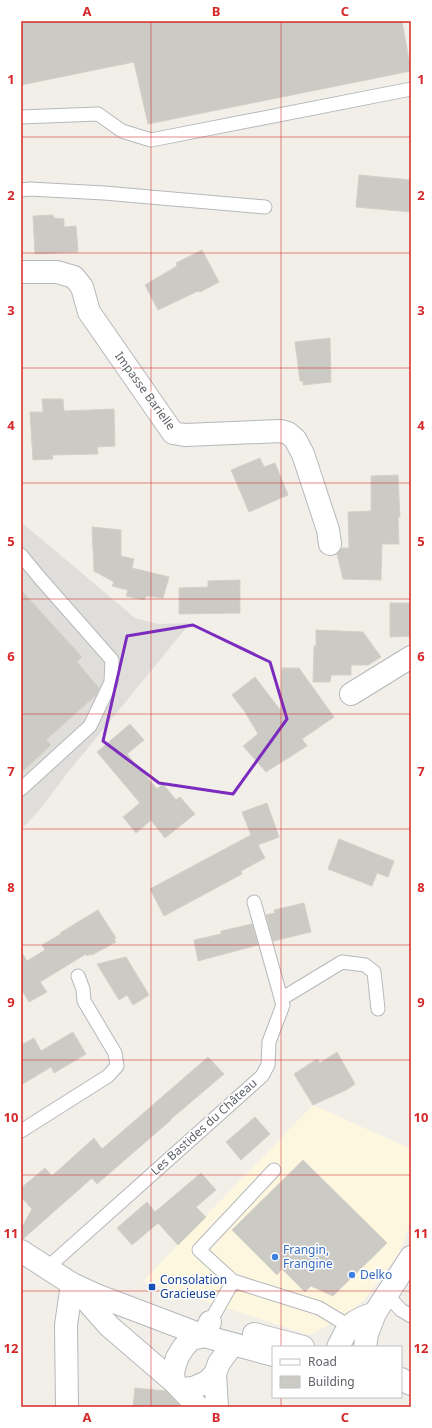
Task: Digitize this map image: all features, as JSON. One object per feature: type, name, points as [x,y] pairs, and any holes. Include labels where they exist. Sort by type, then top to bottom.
[{"type":"street","name":"Impasse Barielle","points":[[21,272],[57,272],[74,277],[82,287],[89,312],[173,433],[185,435],[281,431],[288,433],[295,439],[302,454],[328,530],[330,544]]},
{"type":"street","points":[[351,694],[411,657]]},
{"type":"street","points":[[21,1251],[72,1284],[109,1326],[178,1386],[198,1407]]},
{"type":"street","points":[[365,1346],[367,1334],[374,1313],[411,1256]]},
{"type":"street","points":[[72,1284],[96,1286],[207,1329],[233,1344],[272,1355]]},
{"type":"street","points":[[67,1407],[66,1326],[72,1284]]},
{"type":"street","points":[[339,1346],[349,1326],[358,1319],[374,1313]]},
{"type":"street","points":[[207,1329],[218,1354],[217,1407]]},
{"type":"street","points":[[178,1386],[173,1372],[177,1358],[191,1339],[207,1329],[298,1346]]},
{"type":"street","points":[[178,1386],[194,1388],[207,1382],[233,1344]]},
{"type":"street","points":[[402,1380],[411,1384]]},
{"type":"lane","points":[[21,117],[98,114],[122,132],[151,140],[411,89]]},
{"type":"lane","points":[[21,190],[30,189],[104,193],[265,207]]},
{"type":"lane","points":[[21,555],[112,660],[111,682],[90,726],[21,789]]},
{"type":"lane","name":"Les Bastides du Château","points":[[47,1268],[262,1076],[268,1065],[269,1042],[283,1006],[254,902]]},
{"type":"lane","points":[[281,999],[342,962],[365,965],[374,972],[378,1008]]},
{"type":"lane","points":[[21,1131],[108,1076],[117,1066],[115,1052],[84,1001],[83,988],[78,976]]},
{"type":"lane","points":[[274,1170],[199,1250],[233,1281],[319,1308],[349,1326]]},
{"type":"lane","points":[[207,1329],[233,1281]]},
{"type":"lane","points":[[387,1295],[401,1310],[411,1316]]},
{"type":"highlighted area","points":[[193,625],[270,662],[287,719],[233,794],[159,783],[103,741],[127,636]]},
{"type":"shaded area","points":[[21,522],[135,618],[158,624],[190,623],[65,776],[42,807],[21,830]]},
{"type":"shaded area","points":[[313,1105],[411,1149],[411,1218],[400,1252],[365,1299],[345,1316],[309,1335],[143,1281]]},
{"type":"building","points":[[21,21],[402,21],[411,71],[148,124],[134,62],[21,85]]},
{"type":"building","points":[[359,175],[411,180],[411,212],[356,207]]},
{"type":"building","points":[[53,215],[54,218],[64,219],[64,227],[76,226],[78,252],[35,254],[33,216]]},
{"type":"building","points":[[202,250],[219,282],[158,310],[145,285],[177,266],[176,263]]},
{"type":"building","points":[[330,338],[331,382],[303,385],[303,381],[300,381],[295,342]]},
{"type":"building","points":[[42,399],[63,399],[64,411],[114,409],[115,446],[97,447],[98,454],[52,455],[53,459],[33,460],[30,412],[43,412]]},
{"type":"building","points":[[260,458],[264,467],[275,463],[288,495],[249,512],[231,470]]},
{"type":"building","points":[[398,475],[400,517],[398,517],[399,544],[382,544],[381,580],[343,579],[337,554],[342,548],[349,548],[348,512],[371,511],[371,476]]},
{"type":"building","points":[[92,527],[121,530],[121,556],[134,559],[132,568],[169,577],[163,598],[146,596],[144,600],[126,596],[128,590],[112,586],[114,582],[94,571]]},
{"type":"building","points":[[240,580],[240,613],[179,614],[179,588],[208,587],[208,581]]},
{"type":"building","points":[[21,590],[82,657],[77,662],[99,688],[96,695],[46,740],[51,745],[21,773]]},
{"type":"building","points":[[390,603],[411,603],[411,636],[390,637]]},
{"type":"building","points":[[316,630],[363,632],[381,657],[368,665],[351,665],[351,675],[331,675],[330,682],[313,682]]},
{"type":"building","points":[[282,668],[299,668],[334,717],[302,739],[307,746],[266,772],[243,746],[258,734],[245,712],[232,695],[255,677],[281,711]]},
{"type":"building","points":[[130,724],[144,740],[127,754],[157,789],[163,784],[176,800],[180,797],[195,814],[165,838],[151,820],[136,833],[123,817],[140,803],[97,752]]},
{"type":"building","points":[[267,803],[279,837],[258,845],[265,858],[241,871],[242,874],[164,916],[150,889],[251,835],[242,812]]},
{"type":"building","points":[[339,839],[394,861],[388,877],[377,873],[372,886],[328,869]]},
{"type":"building","points":[[304,903],[311,932],[273,941],[266,915],[275,913],[274,910]]},
{"type":"building","points":[[98,910],[116,938],[114,939],[116,942],[92,955],[87,956],[86,954],[40,982],[47,992],[29,1002],[23,992],[21,993],[21,951],[27,961],[45,950],[42,945]]},
{"type":"building","points":[[252,924],[258,945],[198,961],[194,940],[221,934],[221,931]]},
{"type":"building","points":[[126,957],[149,995],[133,1005],[127,995],[119,1000],[97,964]]},
{"type":"building","points":[[73,1032],[86,1054],[54,1073],[51,1067],[21,1085],[21,1045],[34,1038],[41,1051]]},
{"type":"building","points":[[337,1052],[355,1084],[346,1090],[313,1105],[294,1074],[317,1059],[320,1063]]},
{"type":"building","points":[[208,1057],[224,1074],[97,1184],[92,1178],[23,1239],[21,1239],[21,1229],[32,1209],[21,1197],[21,1188],[45,1168],[52,1176],[94,1138],[102,1149]]},
{"type":"building","points":[[255,1117],[270,1134],[241,1160],[226,1142]]},
{"type":"building","points":[[303,1160],[387,1243],[333,1296],[311,1286],[305,1292],[282,1269],[277,1275],[232,1230]]},
{"type":"building","points":[[201,1173],[216,1190],[196,1207],[206,1217],[178,1245],[158,1223],[132,1245],[117,1228],[147,1202],[155,1212]]},
{"type":"building","points":[[135,1388],[166,1391],[181,1407],[133,1407]]},
{"type":"place","name":"Frangin, Frangine","points":[[275,1257]]},
{"type":"place","name":"Delko","points":[[352,1275]]},
{"type":"place","name":"Consolation Gracieuse","points":[[152,1287]]}]
